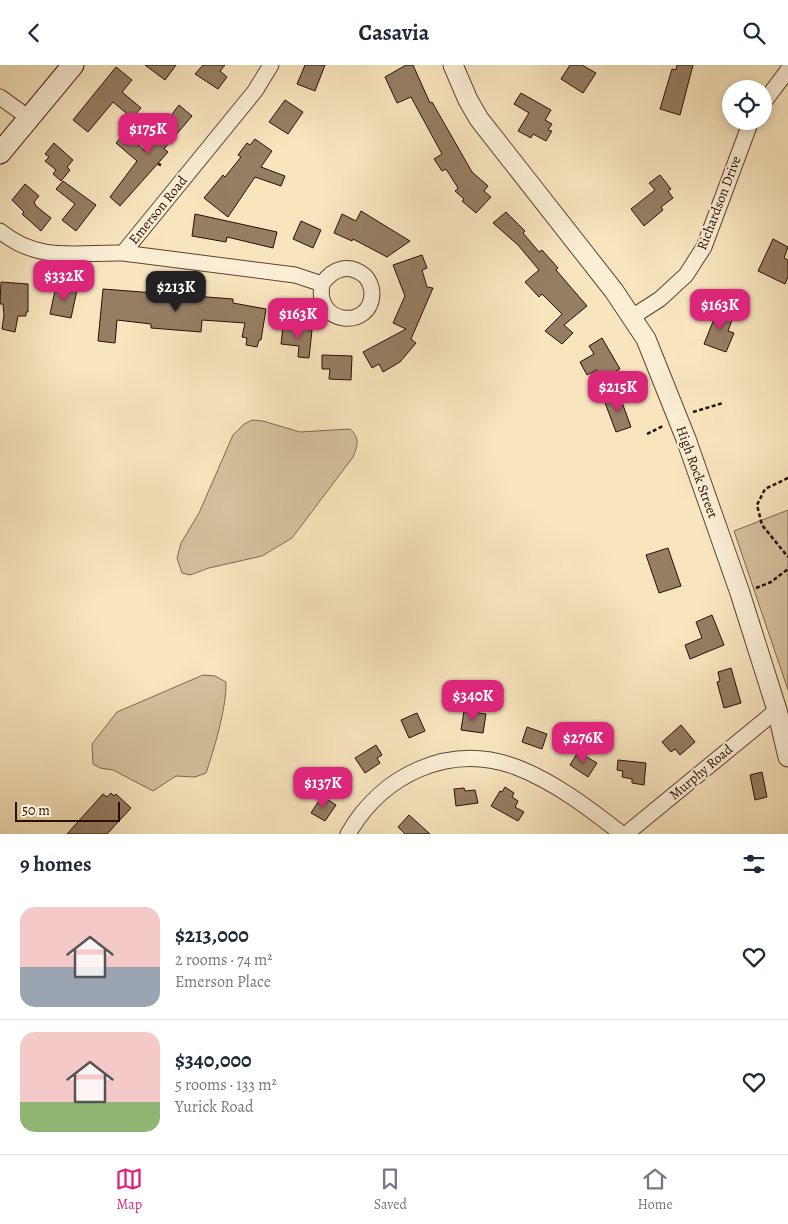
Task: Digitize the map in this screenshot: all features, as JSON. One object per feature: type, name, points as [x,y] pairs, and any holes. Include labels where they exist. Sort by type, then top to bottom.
[{"type":"main road","points":[[0,153],[72,65]]},
{"type":"street","name":"Emerson Road","points":[[0,231],[15,243],[41,252],[123,253],[255,91],[271,65]]},
{"type":"street","name":"High Rock Street","points":[[453,65],[468,100],[484,125],[591,259],[646,339],[695,465],[740,593],[776,710],[788,757]]},
{"type":"street","points":[[772,91],[788,70]]},
{"type":"street","points":[[0,97],[29,118]]},
{"type":"street","name":"Richardson Drive","points":[[632,317],[660,299],[686,275],[704,247],[748,130]]},
{"type":"street","points":[[123,253],[295,275],[322,284]]},
{"type":"street","name":"Murphy Road","points":[[626,834],[776,710]]},
{"type":"street","points":[[348,834],[366,806],[394,783],[441,761],[464,760],[499,762],[535,775],[590,809],[622,834]]},
{"type":"path","points":[[788,478],[765,489],[757,505],[762,525],[788,557]]},
{"type":"path","points":[[740,593],[771,583],[788,569]]},
{"type":"shaded area","points":[[252,420],[263,421],[300,432],[350,429],[357,439],[356,449],[353,457],[292,538],[262,556],[209,568],[190,575],[182,573],[177,558],[181,543],[199,513],[233,435],[244,424]]},
{"type":"shaded area","points":[[788,510],[788,690],[734,531]]},
{"type":"shaded area","points":[[203,675],[215,676],[226,682],[222,715],[206,773],[195,777],[176,776],[153,791],[113,770],[100,768],[93,764],[92,744],[117,712]]},
{"type":"building","points":[[145,65],[176,65],[165,80]]},
{"type":"building","points":[[203,65],[225,65],[220,71],[227,77],[218,89],[195,74]]},
{"type":"building","points":[[305,65],[325,65],[315,91],[297,84]]},
{"type":"building","points":[[406,65],[413,65],[430,103],[432,102],[472,172],[488,186],[484,191],[491,197],[476,213],[462,201],[464,199],[455,191],[458,188],[446,169],[442,171],[434,159],[442,154],[411,97],[397,103],[385,77]]},
{"type":"building","points":[[570,65],[582,65],[596,73],[583,93],[561,79]]},
{"type":"building","points":[[677,65],[693,65],[680,115],[660,109],[672,69],[676,70]]},
{"type":"building","points":[[116,67],[132,80],[122,92],[141,108],[132,118],[113,102],[88,132],[73,120]]},
{"type":"building","points":[[521,93],[551,110],[545,120],[552,124],[548,130],[552,131],[546,141],[533,134],[531,138],[518,131],[529,113],[514,104]]},
{"type":"building","points":[[285,100],[303,112],[288,134],[269,122]]},
{"type":"building","points":[[179,105],[192,116],[164,149],[168,152],[120,206],[110,197],[137,161],[116,143],[125,133],[145,151],[168,124],[166,122]]},
{"type":"building","points":[[255,139],[272,151],[261,167],[285,176],[281,186],[255,177],[228,217],[204,198],[223,175],[225,177],[241,157],[238,155],[247,143],[250,145]]},
{"type":"building","points":[[54,143],[73,160],[67,167],[70,170],[61,181],[53,174],[56,170],[45,161],[49,157],[45,154]]},
{"type":"building","points":[[660,175],[671,189],[668,191],[673,198],[661,207],[663,210],[644,226],[631,209],[655,190],[649,183]]},
{"type":"building","points":[[63,181],[96,205],[76,231],[62,220],[75,204],[56,189]]},
{"type":"building","points":[[25,184],[39,196],[34,202],[36,206],[51,218],[41,231],[22,214],[24,212],[12,200]]},
{"type":"building","points":[[361,211],[410,241],[387,257],[353,239],[352,241],[334,233],[342,214],[356,221]]},
{"type":"building","points":[[506,212],[525,231],[523,233],[539,252],[542,250],[558,268],[556,270],[587,306],[564,325],[573,333],[562,344],[545,331],[562,314],[542,294],[539,297],[525,282],[539,270],[518,245],[493,223]]},
{"type":"building","points":[[195,214],[277,232],[273,248],[227,237],[226,242],[192,236]]},
{"type":"building","points":[[301,221],[321,230],[313,248],[293,239]]},
{"type":"building","points":[[773,239],[788,247],[784,258],[788,260],[788,277],[785,284],[758,271]]},
{"type":"building","points":[[422,255],[427,268],[422,270],[427,287],[433,288],[411,339],[416,343],[400,362],[383,372],[379,364],[372,368],[363,352],[406,329],[393,323],[405,296],[393,265]]},
{"type":"building","points":[[1,282],[28,284],[28,312],[26,312],[26,316],[18,316],[15,332],[2,329],[4,315],[3,304],[0,304]]},
{"type":"building","points":[[56,286],[77,290],[71,318],[50,314]]},
{"type":"building","points":[[103,289],[233,299],[233,303],[266,309],[261,340],[259,340],[257,347],[246,345],[247,338],[242,337],[245,323],[202,320],[201,332],[151,328],[151,324],[117,320],[115,343],[98,341]]},
{"type":"building","points":[[718,309],[734,315],[728,331],[734,333],[726,352],[704,344]]},
{"type":"building","points":[[283,327],[312,330],[309,358],[298,357],[299,346],[281,344]]},
{"type":"building","points":[[602,338],[620,369],[607,376],[604,371],[599,374],[597,370],[587,375],[580,362],[594,354],[589,346]]},
{"type":"building","points":[[322,355],[352,356],[351,380],[329,379],[330,369],[322,369]]},
{"type":"building","points":[[619,394],[631,427],[616,432],[604,400]]},
{"type":"building","points":[[668,548],[681,586],[659,593],[646,555]]},
{"type":"building","points":[[712,615],[724,645],[690,659],[685,645],[702,638],[696,622]]},
{"type":"building","points":[[731,668],[741,703],[724,708],[717,682],[720,681],[718,672]]},
{"type":"building","points":[[464,711],[486,714],[483,733],[461,730]]},
{"type":"building","points":[[417,713],[425,731],[409,738],[401,720]]},
{"type":"building","points":[[681,725],[695,742],[680,755],[675,749],[671,752],[662,742]]},
{"type":"building","points":[[527,727],[547,734],[542,749],[522,742]]},
{"type":"building","points":[[376,745],[382,755],[377,758],[380,763],[365,773],[355,758]]},
{"type":"building","points":[[578,752],[597,763],[588,777],[570,765]]},
{"type":"building","points":[[618,760],[646,763],[644,785],[632,783],[632,779],[622,777],[623,771],[617,770]]},
{"type":"building","points":[[762,772],[767,797],[755,800],[750,775]]},
{"type":"building","points":[[505,787],[514,793],[512,797],[518,801],[515,807],[524,812],[518,821],[491,806],[500,791],[502,792]]},
{"type":"building","points":[[464,788],[465,791],[475,790],[478,803],[456,806],[454,789]]},
{"type":"building","points":[[111,793],[114,796],[116,794],[131,808],[107,834],[67,834],[103,794],[107,797]]},
{"type":"building","points":[[322,796],[336,805],[325,821],[311,813]]},
{"type":"building","points":[[409,815],[430,834],[405,834],[398,827]]}]
